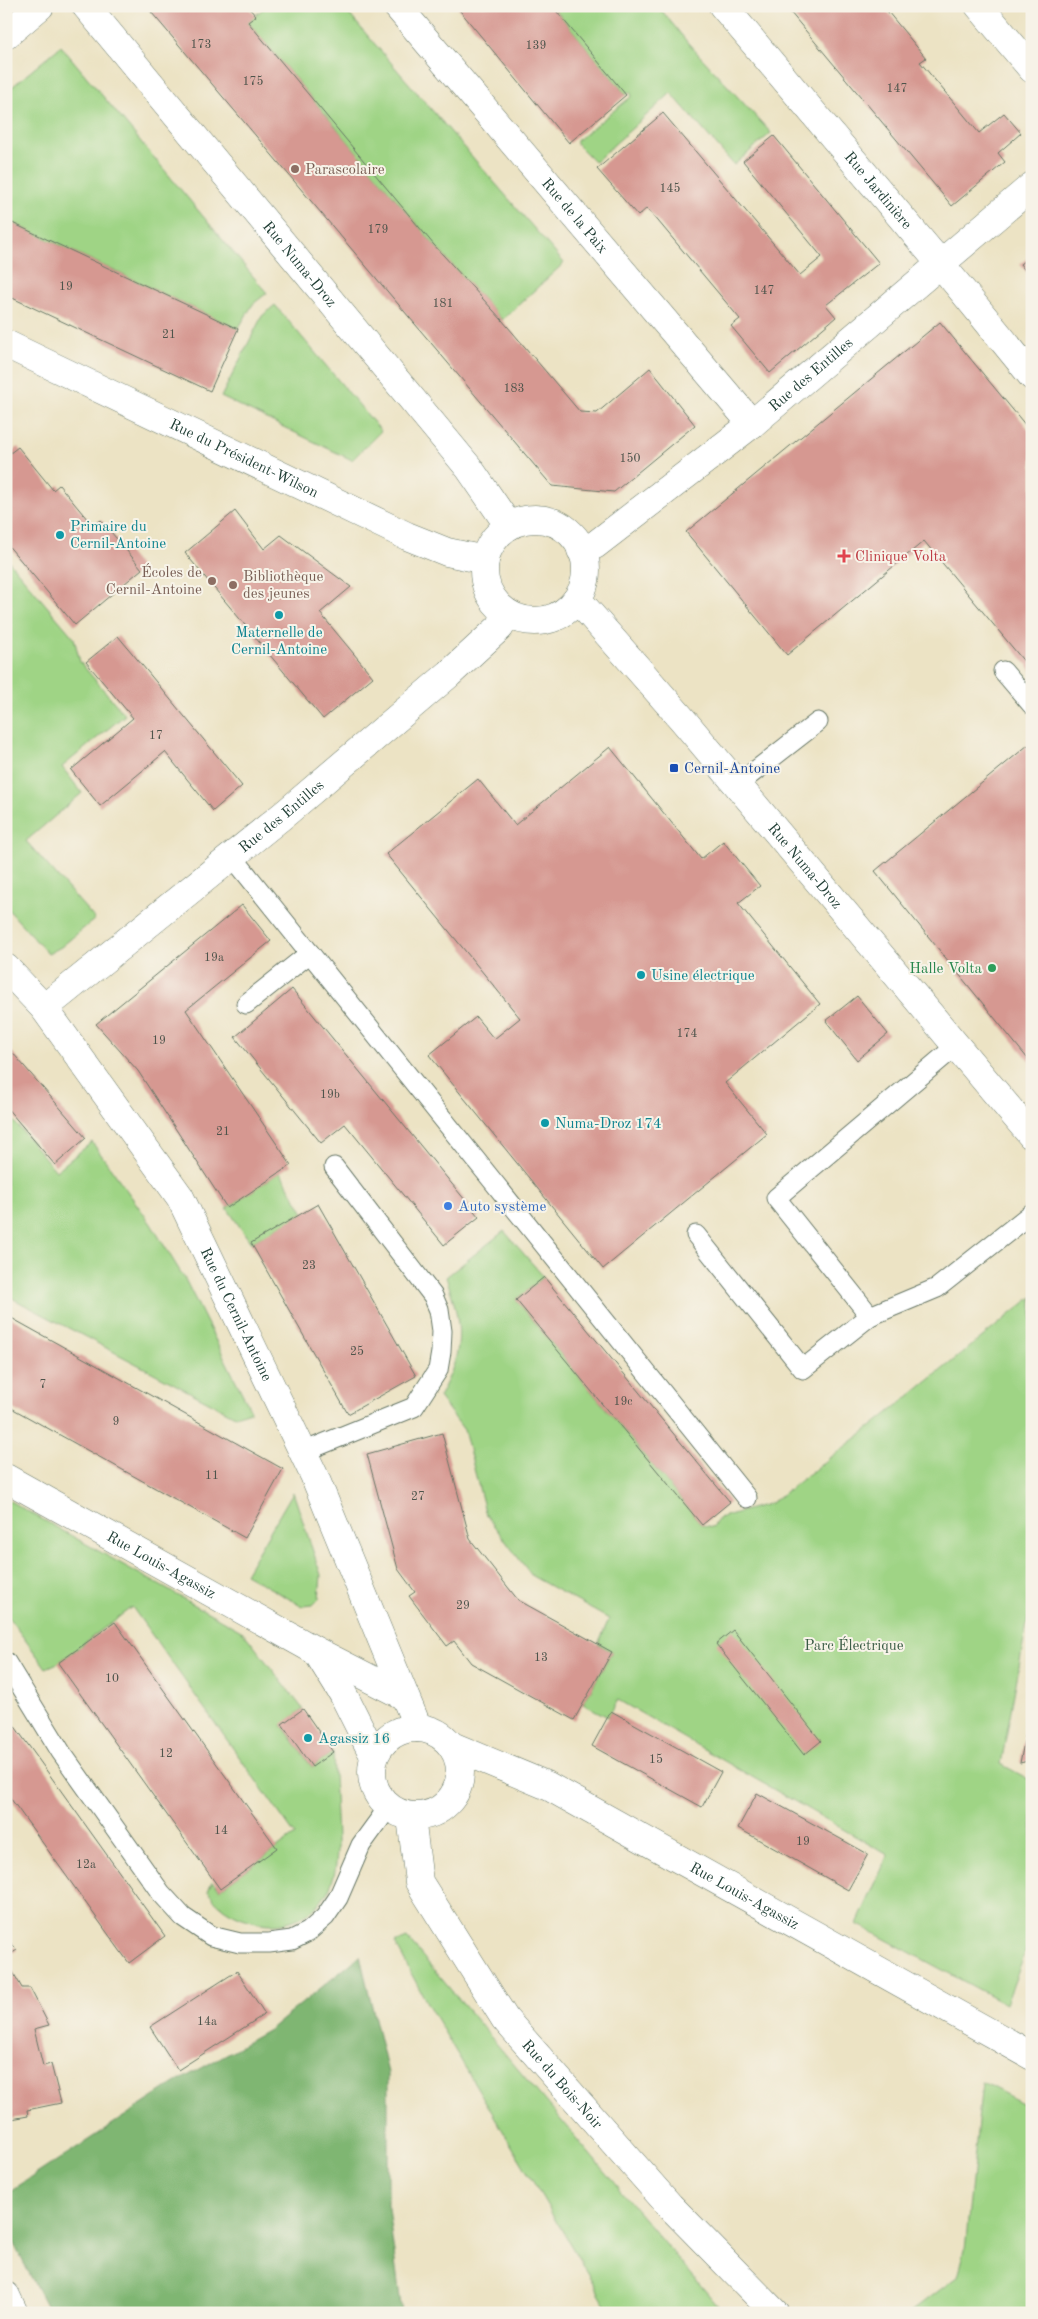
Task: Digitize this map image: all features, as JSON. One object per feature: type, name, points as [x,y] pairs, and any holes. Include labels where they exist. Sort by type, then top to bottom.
[{"type":"street","points":[[6,35],[40,6]]},
{"type":"street","name":"Rue Numa-Droz","points":[[86,6],[469,468],[509,526]]},
{"type":"street","name":"Rue de la Paix","points":[[397,6],[752,424]]},
{"type":"street","name":"Rue Jardinière","points":[[723,6],[940,262],[1032,376]]},
{"type":"street","points":[[980,6],[1032,69]]},
{"type":"street","name":"Rue des Entilles","points":[[582,550],[596,545],[752,424],[940,262],[976,235],[1032,186]]},
{"type":"street","name":"Rue du Président-Wilson","points":[[6,344],[407,536],[447,552],[485,560]]},
{"type":"street","points":[[526,520],[542,520],[559,525],[572,536],[582,550],[586,575],[577,599],[557,616],[531,622],[507,613],[495,603],[488,590],[484,576],[485,560],[490,547],[498,535],[509,526],[526,520]]},
{"type":"street","name":"Rue Numa-Droz","points":[[577,599],[737,785],[1032,1136]]},
{"type":"street","name":"Rue des Entilles","points":[[44,1008],[232,856],[449,674],[500,627],[507,613]]},
{"type":"street","name":"Rue du Cernil-Antoine","points":[[6,968],[44,1008],[180,1197],[303,1452],[404,1696]]},
{"type":"street","name":"Rue Louis-Agassiz","points":[[6,1478],[316,1651],[404,1696]]},
{"type":"street","points":[[316,1651],[343,1694],[374,1756]]},
{"type":"street","points":[[404,1696],[418,1728]]},
{"type":"street","points":[[418,1728],[431,1730],[452,1746],[458,1759],[460,1774],[457,1788],[450,1801],[439,1810],[426,1816],[400,1812],[379,1798],[373,1785],[371,1770],[374,1756],[392,1734],[404,1729],[418,1728]]},
{"type":"street","name":"Rue Louis-Agassiz","points":[[452,1746],[548,1786],[1032,2056]]},
{"type":"street","name":"Rue du Bois-Noir","points":[[400,1812],[420,1882],[505,2020],[670,2206],[775,2313]]},
{"type":"street","points":[[6,2296],[14,2313]]},
{"type":"lane","points":[[1003,671],[1032,705]]},
{"type":"lane","points":[[737,785],[818,722]]},
{"type":"lane","points":[[232,856],[747,1498]]},
{"type":"lane","points":[[246,1004],[310,953]]},
{"type":"lane","points":[[870,1316],[776,1198],[956,1046]]},
{"type":"lane","points":[[303,1452],[414,1407],[438,1370],[441,1352],[442,1331],[439,1310],[433,1296],[334,1167]]},
{"type":"lane","points":[[696,1235],[803,1369],[870,1316],[937,1288],[1032,1213]]},
{"type":"lane","points":[[6,1662],[62,1752],[162,1893],[183,1917],[211,1936],[240,1943],[269,1943],[292,1940],[308,1932],[325,1918],[338,1898],[361,1845],[400,1812]]},
{"type":"green space","points":[[266,6],[342,6],[564,263],[502,320],[434,245],[248,22]]},
{"type":"green space","points":[[552,6],[658,6],[688,43],[771,133],[734,165],[671,93],[595,162],[575,142],[632,96],[630,92],[626,95]]},
{"type":"green space","points":[[61,46],[267,293],[253,304],[238,329],[6,220],[6,92]]},
{"type":"green space","points":[[275,305],[381,431],[352,460],[221,397],[262,316]]},
{"type":"green space","points":[[6,558],[74,638],[80,662],[125,715],[62,767],[82,793],[26,841],[95,919],[61,947],[48,954],[6,907]]},
{"type":"green space","points":[[6,1112],[56,1171],[92,1142],[151,1224],[186,1281],[251,1411],[235,1416],[6,1295]]},
{"type":"green space","points":[[280,1172],[304,1213],[251,1243],[227,1208]]},
{"type":"green space","name":"Parc Électrique","points":[[504,1231],[544,1277],[516,1300],[702,1525],[713,1527],[719,1518],[771,1503],[872,1426],[1032,1297],[1032,1597],[1001,1764],[1032,1781],[1032,1935],[1006,2004],[857,1924],[888,1855],[618,1700],[608,1717],[583,1704],[612,1652],[598,1644],[609,1619],[532,1576],[486,1515],[464,1430],[439,1397],[453,1365],[459,1338],[456,1310],[446,1277]]},
{"type":"green space","points":[[293,1492],[321,1575],[319,1599],[313,1605],[302,1606],[245,1574]]},
{"type":"green space","points":[[6,1499],[243,1632],[303,1709],[282,1725],[312,1767],[333,1752],[337,1845],[335,1872],[331,1884],[317,1906],[305,1915],[279,1924],[253,1921],[231,1913],[218,1903],[208,1891],[212,1881],[220,1889],[295,1835],[132,1607],[58,1663],[46,1668],[6,1614]]},
{"type":"green space","points":[[407,1938],[724,2313],[611,2313],[427,2003],[395,1943]]},
{"type":"green space","points":[[360,1956],[388,2073],[388,2208],[402,2313],[50,2313],[6,2229],[6,2194],[175,2083],[269,2030]]},
{"type":"green space","points":[[982,2082],[1032,2108],[1032,2313],[910,2313],[958,2276],[965,2250]]},
{"type":"building","points":[[146,6],[247,6],[256,16],[248,22],[434,245],[502,320],[580,412],[597,413],[650,368],[695,425],[614,492],[552,486]]},
{"type":"building","points":[[456,6],[552,6],[626,95],[569,143]]},
{"type":"building","points":[[785,6],[883,6],[926,58],[920,62],[979,133],[1004,113],[1021,133],[998,153],[1005,162],[952,206]]},
{"type":"building","points":[[663,113],[800,275],[822,257],[743,161],[774,136],[879,263],[826,305],[836,317],[770,373],[731,326],[740,319],[653,215],[647,208],[638,216],[597,169]]},
{"type":"building","points":[[6,220],[238,329],[210,391],[6,295]]},
{"type":"building","points":[[1032,255],[1032,279],[1020,264]]},
{"type":"building","points":[[940,322],[1032,433],[1032,671],[924,541],[787,655],[686,532]]},
{"type":"building","name":"Primaire du Cernil-Antoine","points":[[18,447],[53,490],[59,485],[93,526],[101,520],[142,569],[75,625],[6,543],[6,450],[9,454]]},
{"type":"building","name":"Maternelle de Cernil-Antoine","points":[[235,511],[264,549],[281,535],[351,587],[320,613],[373,677],[323,719],[185,553]]},
{"type":"building","points":[[118,636],[242,786],[213,811],[165,752],[100,806],[71,770],[133,718],[86,662]]},
{"type":"building","name":"Halle Volta","points":[[1028,745],[1032,750],[1032,1064],[875,871]]},
{"type":"building","name":"Usine électrique","points":[[610,747],[701,859],[723,841],[760,886],[738,903],[820,1004],[725,1083],[767,1134],[603,1269],[429,1055],[476,1017],[494,1039],[520,1018],[386,854],[478,779],[515,825]]},
{"type":"building","points":[[242,905],[271,941],[186,1010],[291,1165],[227,1208],[138,1071],[96,1024]]},
{"type":"building","points":[[292,989],[479,1217],[444,1245],[345,1124],[321,1143],[235,1037]]},
{"type":"building","points":[[857,996],[888,1034],[857,1060],[826,1021]]},
{"type":"building","points":[[6,1045],[86,1138],[55,1165],[6,1107]]},
{"type":"building","points":[[318,1204],[416,1376],[348,1414],[251,1243]]},
{"type":"building","points":[[544,1277],[730,1502],[702,1525],[516,1300]]},
{"type":"building","points":[[6,1315],[283,1469],[245,1538],[6,1405]]},
{"type":"building","points":[[442,1433],[470,1539],[518,1600],[612,1652],[574,1720],[471,1663],[454,1641],[447,1646],[409,1596],[415,1592],[398,1569],[367,1454]]},
{"type":"building","points":[[115,1622],[277,1848],[220,1889],[58,1663]]},
{"type":"building","points":[[733,1630],[821,1741],[804,1755],[716,1644]]},
{"type":"building","points":[[1031,1707],[1032,1760],[1020,1763]]},
{"type":"building","name":"Agassiz 16","points":[[303,1709],[333,1752],[312,1767],[282,1724]]},
{"type":"building","points":[[611,1711],[721,1772],[702,1807],[592,1746]]},
{"type":"building","points":[[6,1714],[165,1936],[129,1963],[6,1792]]},
{"type":"building","points":[[757,1793],[868,1854],[848,1890],[738,1828]]},
{"type":"building","points":[[6,1938],[17,1950],[6,1957]]},
{"type":"building","points":[[6,1960],[22,1988],[30,1988],[49,2025],[34,2029],[43,2066],[51,2064],[61,2103],[27,2110],[28,2116],[6,2120]]},
{"type":"building","points":[[237,1971],[265,2014],[178,2070],[150,2027]]},
{"type":"place","name":"Parascolaire","points":[[295,169]]},
{"type":"place","name":"Primaire du Cernil-Antoine","points":[[60,535]]},
{"type":"place","name":"Clinique Volta","points":[[844,556]]},
{"type":"place","name":"Écoles de Cernil-Antoine","points":[[212,581]]},
{"type":"place","name":"Bibliothèque des jeunes","points":[[233,585]]},
{"type":"place","name":"Maternelle de Cernil-Antoine","points":[[279,615]]},
{"type":"place","name":"Cernil-Antoine","points":[[674,768]]},
{"type":"place","name":"Halle Volta","points":[[992,968]]},
{"type":"place","name":"Usine électrique","points":[[641,975]]},
{"type":"place","name":"Numa-Droz 174","points":[[545,1123]]},
{"type":"place","name":"Auto système","points":[[448,1206]]},
{"type":"place","name":"Agassiz 16","points":[[308,1738]]}]
